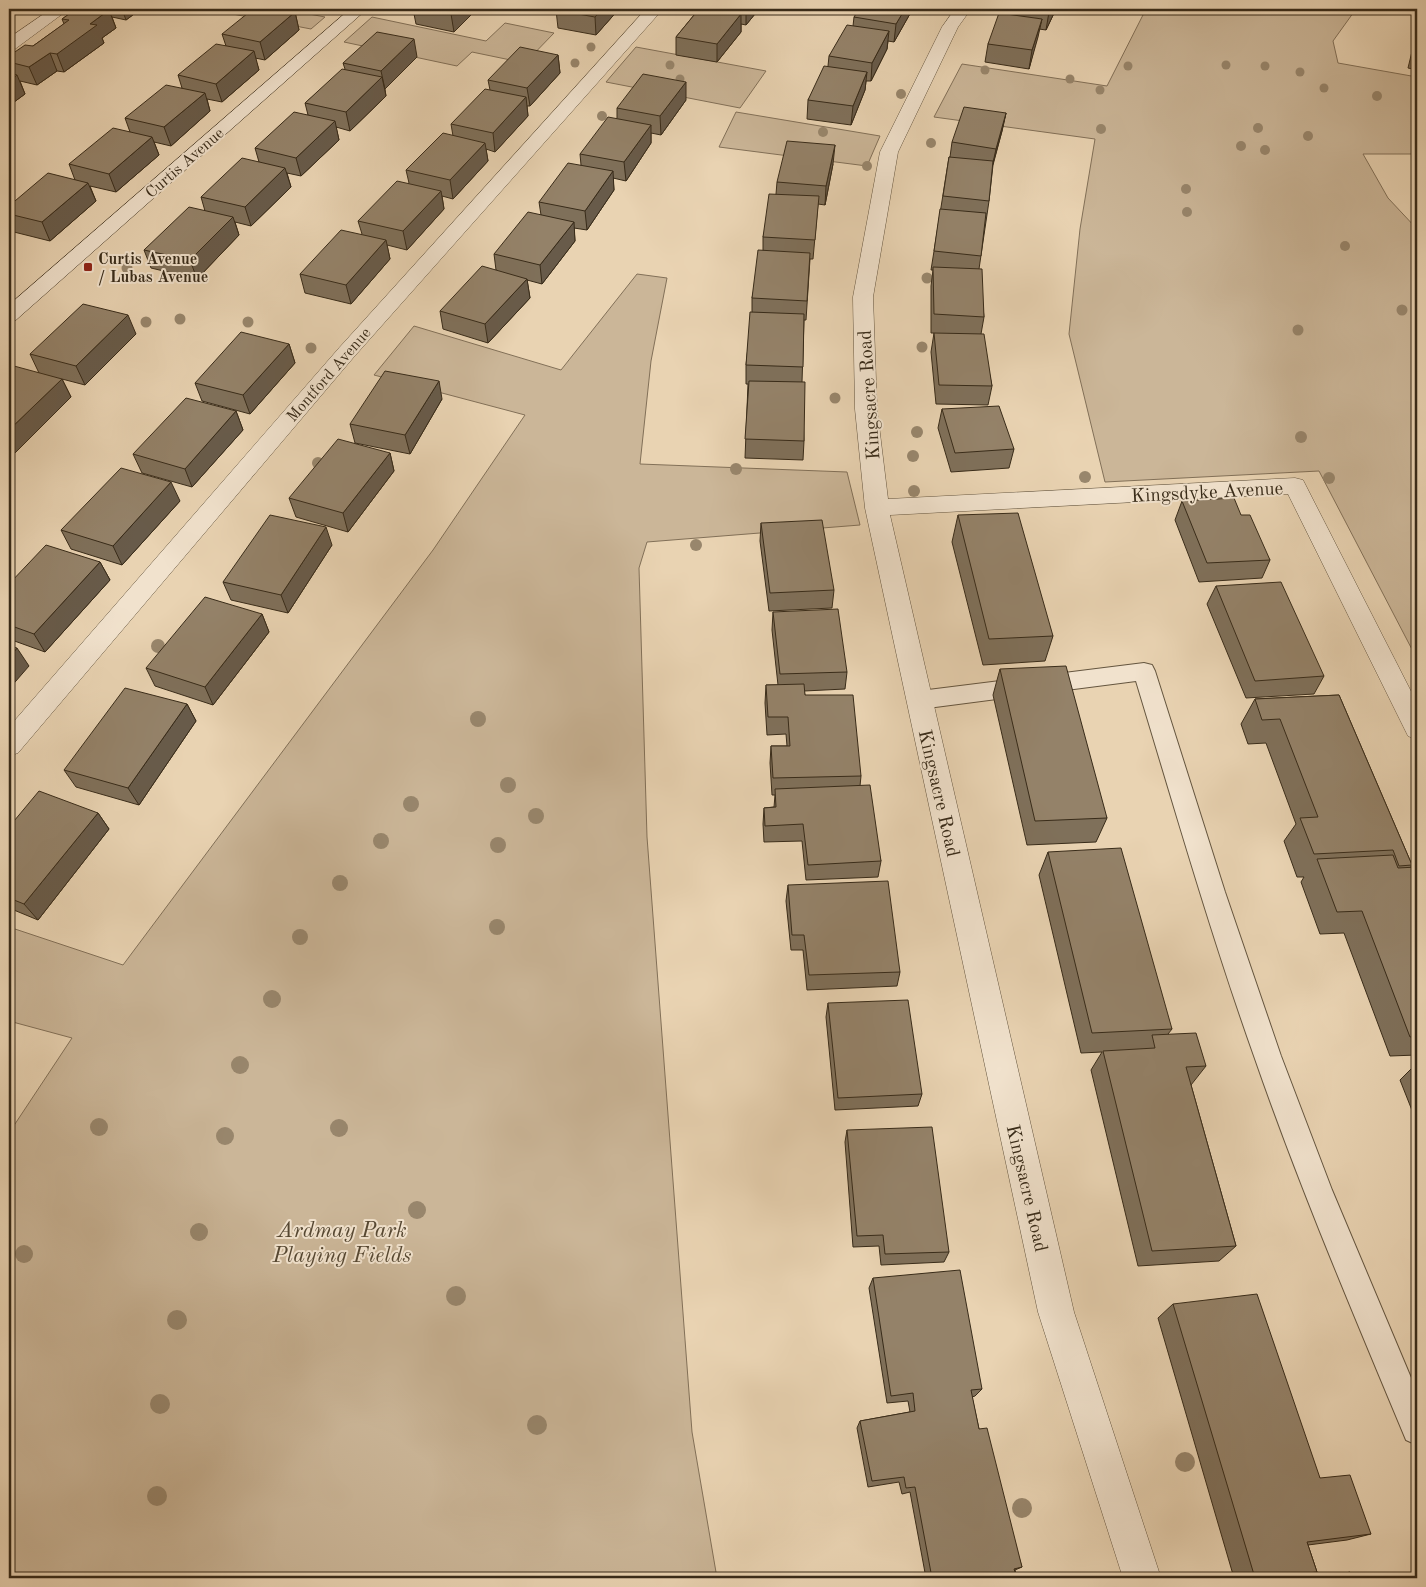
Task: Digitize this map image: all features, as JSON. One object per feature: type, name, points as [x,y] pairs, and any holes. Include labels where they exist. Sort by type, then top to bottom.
[{"type":"street","points":[[9,45],[61,9]]},
{"type":"street","name":"Curtis Avenue","points":[[9,316],[359,9]]},
{"type":"street","name":"Montford Avenue","points":[[9,745],[346,353],[655,9]]},
{"type":"street","name":"Kingsacre Road","points":[[962,9],[950,27],[889,152],[874,230],[863,297],[866,409],[877,508],[1056,1312],[1142,1578]]},
{"type":"street","name":"Kingsdyke Avenue","points":[[877,508],[1295,486],[1417,729]]},
{"type":"lane","points":[[920,700],[1144,671],[1229,944],[1287,1110],[1356,1286],[1417,1429]]},
{"type":"green space","points":[[220,9],[283,9],[325,17],[311,29],[217,11]]},
{"type":"green space","points":[[1146,9],[1356,9],[1333,41],[1338,63],[1417,77],[1417,154],[1363,154],[1388,198],[1417,229],[1417,659],[1319,471],[1105,482],[1069,334],[1080,229],[1095,139],[934,117],[962,64],[1107,86]]},
{"type":"green space","points":[[372,17],[486,41],[505,23],[554,33],[525,63],[472,52],[457,66],[344,42]]},
{"type":"green space","points":[[636,47],[766,71],[740,108],[606,82]]},
{"type":"green space","points":[[736,112],[880,136],[867,166],[719,147]]},
{"type":"green space","name":"Ardmay Park Playing Fields","points":[[637,274],[667,278],[651,361],[640,464],[847,472],[860,525],[647,542],[639,568],[647,837],[692,1432],[717,1578],[9,1578],[9,1133],[72,1038],[9,1021],[9,927],[123,965],[433,550],[525,415],[374,375],[414,326],[561,370]]},
{"type":"building","points":[[76,9],[109,10],[90,24],[97,25],[57,54],[50,53],[29,67],[9,62],[9,56],[25,45],[33,46],[69,20],[62,19]]},
{"type":"building","points":[[253,9],[278,9],[295,12],[260,42],[222,34]]},
{"type":"building","points":[[425,9],[456,9],[451,14]]},
{"type":"building","points":[[557,9],[602,9],[595,17]]},
{"type":"building","points":[[699,9],[713,9],[741,14],[717,44],[676,37]]},
{"type":"building","points":[[859,9],[905,9],[896,24],[854,17]]},
{"type":"building","points":[[1028,9],[1051,9],[1049,12]]},
{"type":"building","points":[[999,13],[1042,19],[1032,50],[988,44]]},
{"type":"building","points":[[847,25],[889,31],[872,63],[829,56]]},
{"type":"building","points":[[377,32],[414,39],[381,71],[343,63]]},
{"type":"building","points":[[1417,37],[1417,60],[1412,59]]},
{"type":"building","points":[[216,44],[254,51],[216,84],[178,75]]},
{"type":"building","points":[[520,47],[558,55],[527,88],[488,80]]},
{"type":"building","points":[[824,66],[867,72],[853,106],[808,100]]},
{"type":"building","points":[[342,69],[382,77],[346,112],[305,103]]},
{"type":"building","points":[[9,73],[17,75],[9,82]]},
{"type":"building","points":[[643,74],[686,82],[660,116],[617,108]]},
{"type":"building","points":[[166,85],[205,93],[164,127],[125,118]]},
{"type":"building","points":[[485,89],[526,97],[493,133],[451,124]]},
{"type":"building","points":[[964,107],[1006,113],[996,149],[952,142]]},
{"type":"building","points":[[294,112],[335,121],[296,158],[255,148]]},
{"type":"building","points":[[608,117],[651,125],[624,162],[580,154]]},
{"type":"building","points":[[113,128],[152,137],[109,174],[69,164]]},
{"type":"building","points":[[443,133],[485,143],[450,180],[406,170]]},
{"type":"building","points":[[787,141],[835,145],[826,186],[777,182]]},
{"type":"building","points":[[949,157],[993,161],[989,201],[943,196]]},
{"type":"building","points":[[242,158],[285,168],[245,207],[201,197]]},
{"type":"building","points":[[568,163],[613,171],[585,211],[539,202]]},
{"type":"building","points":[[48,173],[88,183],[42,222],[9,214],[9,206]]},
{"type":"building","points":[[397,181],[441,191],[403,231],[358,221]]},
{"type":"building","points":[[769,194],[819,196],[815,240],[763,237]]},
{"type":"building","points":[[189,207],[233,217],[190,260],[144,250]]},
{"type":"building","points":[[940,209],[986,213],[981,256],[934,251]]},
{"type":"building","points":[[528,212],[574,222],[540,265],[494,254]]},
{"type":"building","points":[[341,230],[386,240],[346,285],[300,274]]},
{"type":"building","points":[[758,250],[810,253],[807,301],[752,298]]},
{"type":"building","points":[[482,266],[527,279],[485,324],[440,311]]},
{"type":"building","points":[[933,267],[982,269],[984,317],[934,314]]},
{"type":"building","points":[[83,304],[128,315],[76,366],[30,354]]},
{"type":"building","points":[[750,312],[804,314],[803,367],[746,365]]},
{"type":"building","points":[[241,332],[289,344],[243,395],[195,383]]},
{"type":"building","points":[[934,333],[984,334],[992,386],[939,385]]},
{"type":"building","points":[[14,366],[62,379],[9,430],[9,371]]},
{"type":"building","points":[[385,371],[439,381],[405,435],[350,424]]},
{"type":"building","points":[[749,381],[805,382],[804,441],[745,439]]},
{"type":"building","points":[[186,398],[236,411],[185,469],[133,454]]},
{"type":"building","points":[[999,406],[1014,449],[955,453],[942,409]]},
{"type":"building","points":[[338,439],[390,453],[343,513],[289,498]]},
{"type":"building","points":[[121,468],[171,482],[113,546],[61,530]]},
{"type":"building","points":[[1234,498],[1241,515],[1250,515],[1270,560],[1207,563],[1182,501]]},
{"type":"building","points":[[1018,513],[1053,636],[989,639],[958,515]]},
{"type":"building","points":[[270,515],[326,527],[281,595],[223,582]]},
{"type":"building","points":[[822,520],[834,590],[770,593],[761,523]]},
{"type":"building","points":[[46,545],[100,562],[34,634],[9,625],[9,584]]},
{"type":"building","points":[[1281,582],[1324,676],[1255,681],[1216,586]]},
{"type":"building","points":[[205,597],[262,614],[205,687],[146,668]]},
{"type":"building","points":[[838,609],[847,672],[780,674],[773,612]]},
{"type":"building","points":[[9,646],[17,648],[9,658]]},
{"type":"building","points":[[1066,666],[1107,818],[1035,821],[1000,669]]},
{"type":"building","points":[[804,684],[805,695],[853,695],[861,776],[773,778],[771,746],[790,746],[788,717],[768,717],[766,685]]},
{"type":"building","points":[[125,688],[187,704],[128,788],[64,770]]},
{"type":"building","points":[[1339,695],[1412,865],[1399,866],[1393,850],[1314,854],[1300,818],[1318,817],[1280,719],[1262,720],[1255,699]]},
{"type":"building","points":[[870,785],[881,861],[808,865],[803,824],[765,826],[764,808],[776,807],[775,789]]},
{"type":"building","points":[[39,791],[98,813],[24,904],[9,898],[9,827]]},
{"type":"building","points":[[1121,848],[1172,1029],[1092,1033],[1048,852]]},
{"type":"building","points":[[1393,855],[1398,868],[1417,867],[1417,1036],[1410,1037],[1362,911],[1337,912],[1317,859]]},
{"type":"building","points":[[888,881],[900,972],[809,975],[804,935],[792,935],[788,885]]},
{"type":"building","points":[[908,1000],[922,1094],[838,1098],[828,1003]]},
{"type":"building","points":[[1196,1033],[1206,1066],[1186,1067],[1236,1246],[1152,1251],[1103,1051],[1155,1048],[1152,1035]]},
{"type":"building","points":[[932,1127],[949,1252],[885,1254],[883,1235],[857,1236],[847,1130]]},
{"type":"building","points":[[960,1270],[982,1389],[971,1390],[979,1429],[987,1428],[1022,1567],[1014,1569],[1017,1578],[932,1578],[915,1487],[906,1488],[904,1477],[872,1481],[860,1421],[915,1411],[913,1393],[891,1396],[873,1278]]},
{"type":"building","points":[[1257,1294],[1320,1478],[1350,1475],[1371,1534],[1307,1542],[1317,1572],[1255,1578],[1173,1304]]},
{"type":"building","points":[[1350,1572],[1353,1578],[1323,1578]]},
{"type":"place","name":"Curtis Avenue / Lubas Avenue","points":[[88,267]]}]
